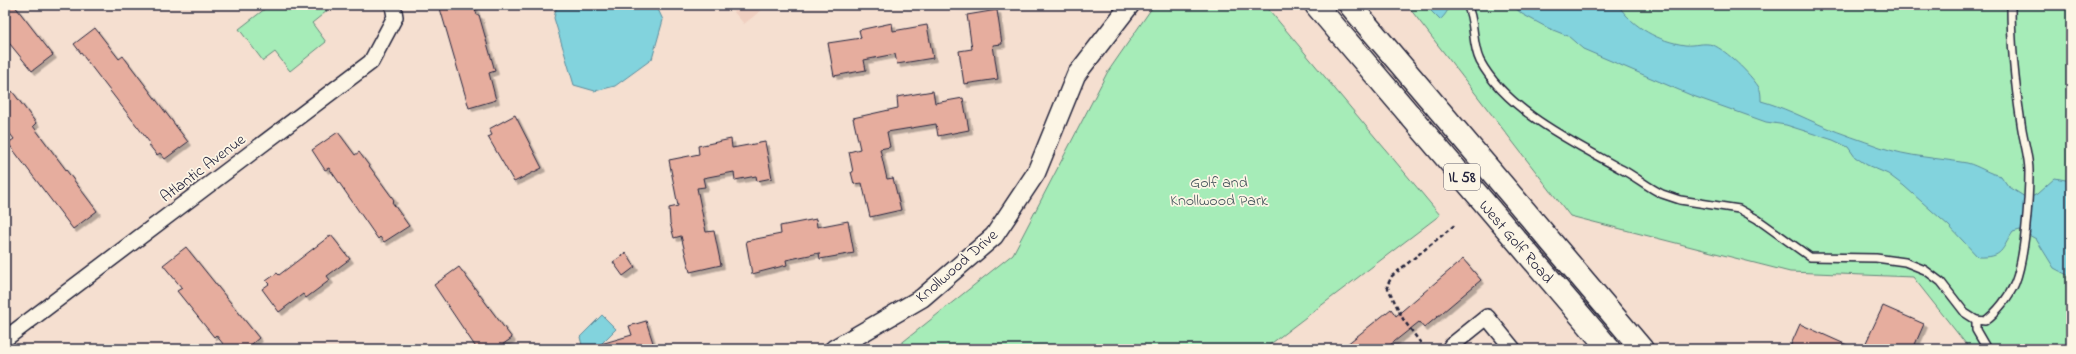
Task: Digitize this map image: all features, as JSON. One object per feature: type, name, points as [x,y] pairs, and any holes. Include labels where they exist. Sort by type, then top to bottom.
[{"type":"main road","name":"West Golf Road","points":[[1316,5],[1609,349]]},
{"type":"main road","name":"West Golf Road","points":[[1350,5],[1642,349]]},
{"type":"street","name":"Atlantic Avenue","points":[[5,339],[371,62],[395,17],[393,5]]},
{"type":"street","name":"Knollwood Drive","points":[[834,349],[922,298],[994,236],[1036,172],[1076,75],[1130,5]]},
{"type":"street","points":[[1454,349],[1451,346],[1487,316],[1513,349]]},
{"type":"lane","points":[[1468,6],[1472,38],[1481,62],[1500,87],[1524,112],[1564,137],[1662,194],[1680,200],[1739,209],[1757,219],[1810,258],[1876,258],[1905,262],[1925,270],[1941,282],[1966,313],[1976,320],[1985,321],[2006,298],[2015,284],[2021,260],[2029,170],[2021,123],[2011,45],[2011,5]]},
{"type":"lane","points":[[1976,320],[1976,330],[1987,349]]},
{"type":"path","points":[[1425,349],[1403,318],[1387,286],[1392,276],[1456,224]]},
{"type":"shaded area","points":[[728,5],[768,5],[744,24]]},
{"type":"green space","points":[[270,5],[322,5],[327,11],[312,23],[326,42],[290,71],[275,52],[263,61],[239,29]]},
{"type":"green space","name":"Golf and Knollwood Park","points":[[1154,5],[1265,5],[1440,215],[1264,349],[894,349],[1013,254],[1107,73]]},
{"type":"green space","points":[[1407,5],[2071,5],[2071,349],[1970,349],[1913,277],[1790,272],[1570,216]]},
{"type":"water","points":[[557,5],[656,5],[663,20],[652,59],[615,86],[595,91],[574,85],[554,18]]},
{"type":"water","points":[[1425,5],[1448,5],[1448,9],[1440,20]]},
{"type":"water","points":[[1512,5],[1618,5],[1639,27],[1656,37],[1685,45],[1713,45],[1744,69],[1760,89],[1761,101],[1785,109],[1830,129],[1891,150],[1971,164],[1992,174],[2001,176],[2008,186],[2028,199],[2037,194],[2055,178],[2071,181],[2071,277],[2054,268],[2036,239],[2020,230],[2013,232],[2004,248],[1997,254],[1993,256],[1978,257],[1949,226],[1904,186],[1888,174],[1867,165],[1855,157],[1848,147],[1833,140],[1786,125],[1766,122],[1693,96],[1583,49],[1568,36],[1548,28],[1522,14]]},
{"type":"water","points":[[602,315],[616,329],[600,345],[600,349],[583,349],[580,337]]},
{"type":"building","points":[[5,5],[14,5],[53,55],[32,71],[5,38]]},
{"type":"building","points":[[439,5],[474,5],[477,15],[479,15],[495,71],[489,73],[496,100],[469,108]]},
{"type":"building","points":[[997,10],[1002,44],[993,45],[998,79],[964,84],[959,51],[972,49],[967,15]]},
{"type":"building","points":[[892,23],[893,31],[927,25],[933,58],[897,64],[895,54],[864,60],[866,70],[834,76],[828,43],[861,38],[859,30]]},
{"type":"building","points":[[95,28],[119,59],[123,56],[188,142],[165,159],[160,153],[157,155],[149,145],[150,143],[74,44]]},
{"type":"building","points":[[12,91],[36,123],[33,126],[97,211],[73,229],[8,143],[14,139],[5,127],[5,96]]},
{"type":"building","points":[[933,91],[935,103],[963,98],[969,130],[938,136],[936,124],[887,132],[890,147],[880,149],[887,179],[893,178],[901,210],[870,217],[862,183],[854,184],[851,172],[853,172],[849,152],[860,149],[853,118],[898,108],[897,97]]},
{"type":"building","points":[[515,115],[542,168],[514,182],[488,137],[492,135],[489,129]]},
{"type":"building","points":[[338,132],[355,155],[359,152],[394,200],[392,202],[409,226],[384,242],[380,237],[378,239],[329,168],[325,170],[312,150]]},
{"type":"building","points":[[731,139],[732,148],[765,142],[772,178],[757,181],[756,176],[735,180],[734,172],[703,178],[705,187],[697,188],[706,232],[714,231],[721,265],[690,272],[681,236],[674,238],[670,223],[669,208],[678,206],[669,160],[699,154],[698,146]]},
{"type":"building","points":[[816,219],[817,227],[848,221],[854,253],[820,259],[819,253],[786,260],[787,265],[752,274],[746,241],[781,234],[780,226]]},
{"type":"building","points":[[331,235],[350,259],[327,276],[330,280],[306,298],[303,294],[279,312],[262,289],[269,284],[266,281],[277,273],[279,275]]},
{"type":"building","points":[[186,247],[259,338],[246,349],[227,349],[216,335],[214,337],[177,291],[182,288],[163,265]]},
{"type":"building","points":[[626,253],[635,267],[623,276],[613,262]]},
{"type":"building","points":[[1463,259],[1481,280],[1424,328],[1419,322],[1385,349],[1341,349],[1391,309],[1396,316]]},
{"type":"building","points":[[459,267],[512,338],[496,349],[477,349],[434,285]]},
{"type":"building","points":[[1883,306],[1924,324],[1913,349],[1863,349]]},
{"type":"building","points":[[646,321],[655,349],[594,349],[594,346],[632,335],[629,326]]},
{"type":"building","points":[[1800,324],[1856,349],[1789,349]]}]
